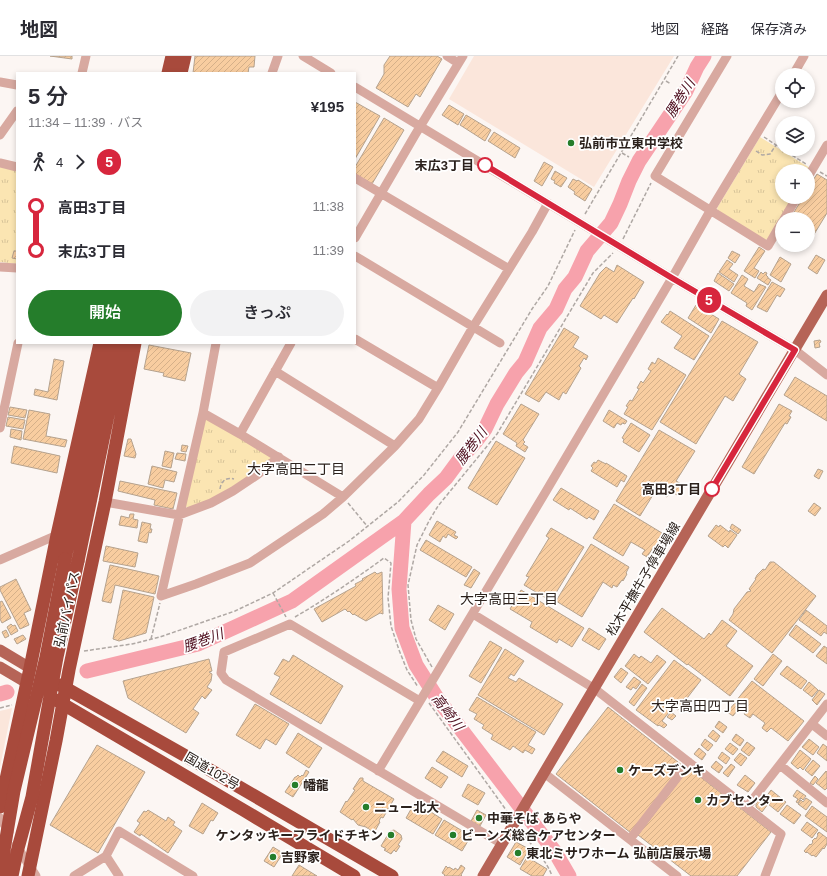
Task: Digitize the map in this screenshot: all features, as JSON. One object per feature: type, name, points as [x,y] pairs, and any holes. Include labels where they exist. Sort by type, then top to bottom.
[{"type":"highway","points":[[168,72],[172,56]]},
{"type":"highway","points":[[181,72],[185,56]]},
{"type":"highway","points":[[0,807],[57,535],[100,344]]},
{"type":"highway","name":"弘前バイパス","points":[[12,876],[32,796],[57,657],[72,560],[112,344]]},
{"type":"highway","name":"弘前バイパス","points":[[0,874],[14,791],[46,657],[72,560],[123,344]]},
{"type":"highway","points":[[31,873],[66,688],[135,344]]},
{"type":"highway","name":"国道102号","points":[[30,668],[203,766],[392,876]]},
{"type":"highway","name":"国道102号","points":[[27,683],[354,876]]},
{"type":"main road","name":"松木平撫牛子停車場線","points":[[483,876],[827,295]]},
{"type":"main road","points":[[0,650],[30,668]]},
{"type":"main road","points":[[0,667],[27,683]]},
{"type":"street","points":[[82,72],[86,56]]},
{"type":"street","points":[[272,72],[278,56]]},
{"type":"street","points":[[303,56],[329,72]]},
{"type":"street","points":[[356,236],[420,126],[461,60],[447,56]]},
{"type":"street","points":[[727,56],[655,176],[768,246],[775,234]]},
{"type":"street","points":[[796,68],[804,56]]},
{"type":"street","points":[[0,82],[16,85]]},
{"type":"street","points":[[356,88],[672,278],[795,350],[827,375]]},
{"type":"street","points":[[378,771],[473,614],[672,278],[710,211],[775,104]]},
{"type":"street","points":[[0,135],[16,112]]},
{"type":"street","points":[[815,166],[827,145]]},
{"type":"street","points":[[0,163],[16,167]]},
{"type":"street","points":[[356,179],[509,269]]},
{"type":"street","points":[[162,596],[250,563],[323,514],[343,497],[395,446],[419,419],[548,203]]},
{"type":"street","points":[[356,257],[500,343]]},
{"type":"street","points":[[0,267],[16,268]]},
{"type":"street","points":[[356,340],[438,388]]},
{"type":"street","points":[[0,428],[4,385],[18,344]]},
{"type":"street","points":[[162,596],[203,413],[216,344]]},
{"type":"street","points":[[240,434],[290,344]]},
{"type":"street","points":[[275,371],[395,446]]},
{"type":"street","points":[[203,413],[279,457],[343,497]]},
{"type":"street","points":[[104,502],[179,515],[211,503],[233,491],[257,475],[279,457]]},
{"type":"street","points":[[1,557],[57,535]]},
{"type":"street","points":[[473,614],[595,689],[781,834],[765,876]]},
{"type":"street","points":[[423,697],[290,624],[224,652],[221,673],[226,680],[502,844]]},
{"type":"street","points":[[747,807],[827,704]]},
{"type":"street","points":[[812,724],[827,736]]},
{"type":"street","points":[[630,839],[689,762]]},
{"type":"street","points":[[780,765],[827,803]]},
{"type":"street","points":[[544,773],[677,876]]},
{"type":"street","points":[[0,818],[31,873]]},
{"type":"street","points":[[74,876],[106,856],[119,831],[193,876]]},
{"type":"street","points":[[106,856],[119,876]]},
{"type":"path","points":[[585,214],[678,56]]},
{"type":"path","points":[[666,81],[671,84]]},
{"type":"path","points":[[757,134],[775,144]]},
{"type":"path","points":[[749,147],[762,155],[770,154],[775,146]]},
{"type":"path","points":[[621,153],[629,157]]},
{"type":"path","points":[[794,156],[807,164]]},
{"type":"path","points":[[815,169],[827,176]]},
{"type":"path","points":[[436,675],[416,639],[411,620],[408,585],[417,545],[438,506],[496,434],[592,273],[617,245],[655,176]]},
{"type":"path","points":[[343,497],[367,527]]},
{"type":"path","points":[[295,618],[353,581],[384,558],[391,563],[388,598],[391,626],[407,670],[423,697],[539,854],[551,871],[552,876]]},
{"type":"path","points":[[273,593],[287,619]]},
{"type":"path","points":[[151,639],[162,596]]},
{"type":"path","points":[[0,708],[14,704]]},
{"type":"shaded area","name":"弘前市立東中学校","points":[[474,56],[674,56],[594,187],[449,99]]},
{"type":"shaded area","points":[[12,708],[0,767],[0,711]]},
{"type":"green space","points":[[760,137],[775,146],[775,156],[791,156],[804,164],[775,164],[775,204],[789,204],[784,212],[775,212],[775,228],[769,239],[764,240],[719,213],[717,208]]},
{"type":"green space","points":[[0,167],[16,171],[16,264],[0,262]]},
{"type":"green space","points":[[205,417],[272,456],[272,460],[216,496],[193,506],[185,507]]},
{"type":"building","points":[[50,56],[72,56],[72,59]]},
{"type":"building","points":[[195,56],[255,56],[254,67],[249,67],[248,72],[193,72]]},
{"type":"building","points":[[390,56],[437,56],[442,59],[420,97],[416,94],[408,107],[376,88],[384,74],[384,65]]},
{"type":"building","points":[[356,103],[380,116],[356,157]]},
{"type":"building","points":[[449,105],[464,114],[458,125],[442,115]]},
{"type":"building","points":[[466,115],[491,130],[485,141],[460,125]]},
{"type":"building","points":[[384,118],[404,130],[372,184],[356,175],[356,165]]},
{"type":"building","points":[[494,132],[520,148],[515,158],[488,141]]},
{"type":"building","points":[[544,162],[553,167],[542,186],[534,181]]},
{"type":"building","points":[[555,171],[567,178],[561,187],[554,183],[555,181],[551,179]]},
{"type":"building","points":[[817,174],[827,180],[827,213],[815,233],[815,212],[794,212],[799,204],[815,204],[815,177]]},
{"type":"building","points":[[573,179],[578,180],[592,189],[585,201],[574,194],[575,192],[568,187]]},
{"type":"building","points":[[759,247],[765,251],[754,268],[759,271],[755,278],[744,271]]},
{"type":"building","points":[[14,251],[16,251],[16,259],[12,258]]},
{"type":"building","points":[[732,251],[740,255],[735,263],[728,258]]},
{"type":"building","points":[[816,255],[825,260],[817,274],[808,268]]},
{"type":"building","points":[[780,257],[791,264],[781,282],[770,275]]},
{"type":"building","points":[[727,260],[733,264],[729,269],[738,275],[734,282],[719,272]]},
{"type":"building","points":[[617,265],[644,282],[617,323],[604,315],[601,319],[580,306],[600,273],[606,267],[614,272]]},
{"type":"building","points":[[761,272],[763,274],[765,272],[767,273],[766,275],[771,280],[768,285],[757,278]]},
{"type":"building","points":[[718,273],[734,284],[729,291],[714,281]]},
{"type":"building","points":[[742,275],[748,279],[744,286],[754,292],[759,284],[766,287],[752,310],[746,306],[747,303],[731,293]]},
{"type":"building","points":[[772,282],[785,289],[780,297],[777,295],[767,312],[757,307]]},
{"type":"building","points":[[696,305],[719,319],[711,333],[688,318]]},
{"type":"building","points":[[670,311],[709,336],[694,360],[674,348],[682,336],[661,322]]},
{"type":"building","points":[[722,321],[758,342],[739,374],[746,379],[733,401],[725,396],[696,444],[660,422]]},
{"type":"building","points":[[564,328],[579,337],[573,347],[588,356],[586,360],[584,358],[579,366],[581,368],[566,394],[563,392],[559,400],[546,392],[539,402],[525,394]]},
{"type":"building","points":[[820,340],[820,347],[815,348],[814,341]]},
{"type":"building","points":[[149,345],[191,353],[185,381],[163,376],[164,373],[144,369]]},
{"type":"building","points":[[658,358],[686,375],[652,430],[624,414],[628,407],[626,406],[630,400],[632,401],[639,389],[637,388],[641,381],[643,383],[651,371],[648,369],[652,362],[655,364]]},
{"type":"building","points":[[54,359],[64,361],[57,400],[34,395],[35,389],[48,392]]},
{"type":"building","points":[[795,377],[827,396],[827,421],[784,395]]},
{"type":"building","points":[[521,404],[539,414],[523,440],[525,442],[523,444],[528,447],[525,452],[516,446],[517,443],[503,434]]},
{"type":"building","points":[[779,404],[792,411],[789,416],[791,417],[787,424],[785,423],[754,474],[742,467]]},
{"type":"building","points":[[10,407],[27,410],[25,418],[8,415]]},
{"type":"building","points":[[29,410],[50,414],[46,436],[67,440],[65,447],[23,439]]},
{"type":"building","points":[[609,410],[627,421],[625,424],[622,423],[621,425],[617,423],[614,428],[603,421]]},
{"type":"building","points":[[8,417],[25,420],[23,429],[6,426]]},
{"type":"building","points":[[631,423],[650,435],[639,452],[623,442],[624,439],[622,438]]},
{"type":"building","points":[[11,429],[22,431],[21,440],[10,437]]},
{"type":"building","points":[[659,430],[695,451],[676,481],[685,486],[679,496],[670,491],[667,497],[656,490],[640,516],[616,501]]},
{"type":"building","points":[[128,439],[131,439],[136,454],[135,458],[124,456]]},
{"type":"building","points":[[496,441],[525,458],[497,505],[468,488]]},
{"type":"building","points":[[182,445],[188,446],[186,452],[181,451]]},
{"type":"building","points":[[14,446],[60,456],[57,473],[11,463]]},
{"type":"building","points":[[165,451],[174,453],[171,468],[162,466]]},
{"type":"building","points":[[177,453],[186,454],[185,461],[175,459]]},
{"type":"building","points":[[598,460],[606,463],[627,476],[624,482],[621,480],[617,487],[591,471],[593,468],[591,466]]},
{"type":"building","points":[[152,466],[177,472],[174,482],[165,480],[163,488],[148,484]]},
{"type":"building","points":[[818,469],[823,471],[819,479],[814,476]]},
{"type":"building","points":[[120,481],[177,493],[173,509],[154,505],[155,500],[118,491]]},
{"type":"building","points":[[561,488],[599,511],[594,520],[589,517],[587,519],[570,508],[569,510],[553,500]]},
{"type":"building","points":[[814,503],[821,508],[815,516],[808,511]]},
{"type":"building","points":[[614,504],[662,533],[661,535],[667,538],[660,550],[654,546],[647,557],[642,554],[645,550],[631,542],[623,556],[593,538]]},
{"type":"building","points":[[130,514],[134,514],[133,519],[138,520],[137,528],[119,525],[121,516],[129,518]]},
{"type":"building","points":[[437,521],[456,532],[454,535],[458,537],[456,539],[448,534],[446,538],[443,536],[440,542],[429,535]]},
{"type":"building","points":[[142,522],[151,524],[150,529],[152,529],[151,533],[149,532],[147,543],[138,541]]},
{"type":"building","points":[[732,524],[741,530],[738,534],[730,528]]},
{"type":"building","points":[[716,525],[719,527],[720,525],[729,532],[730,530],[737,535],[728,548],[725,545],[723,547],[708,536]]},
{"type":"building","points":[[551,528],[584,547],[551,601],[524,585],[529,577],[526,576],[549,538],[546,536]]},
{"type":"building","points":[[426,540],[472,567],[466,577],[420,550]]},
{"type":"building","points":[[591,544],[629,567],[623,581],[622,580],[617,587],[613,585],[612,588],[603,582],[582,617],[556,601]]},
{"type":"building","points":[[106,546],[138,553],[135,567],[103,561]]},
{"type":"building","points":[[770,562],[774,562],[816,596],[772,653],[729,620],[734,609],[747,592],[751,591],[749,589],[757,575],[763,569],[765,570]]},
{"type":"building","points":[[110,565],[159,576],[155,594],[115,585],[111,603],[102,601]]},
{"type":"building","points":[[474,569],[480,573],[471,588],[464,585]]},
{"type":"building","points":[[375,572],[377,574],[382,572],[383,614],[380,613],[366,621],[354,614],[353,615],[345,609],[322,622],[314,609],[356,586],[355,584]]},
{"type":"building","points":[[16,579],[31,610],[24,613],[29,625],[20,629],[0,590],[0,587]]},
{"type":"building","points":[[123,590],[154,597],[146,633],[119,641],[113,639]]},
{"type":"building","points":[[521,590],[584,628],[572,647],[559,639],[557,643],[530,627],[532,622],[510,609]]},
{"type":"building","points":[[2,601],[11,618],[2,623],[0,619],[0,602]]},
{"type":"building","points":[[438,605],[454,614],[445,630],[429,620]]},
{"type":"building","points":[[662,608],[704,639],[709,633],[711,635],[722,620],[737,631],[726,646],[753,666],[730,696],[644,632]]},
{"type":"building","points":[[806,610],[827,626],[827,634],[824,632],[821,636],[799,620]]},
{"type":"building","points":[[11,624],[13,626],[15,625],[18,631],[11,635],[7,627]]},
{"type":"building","points":[[796,625],[821,644],[813,653],[789,635]]},
{"type":"building","points":[[589,628],[606,639],[599,650],[582,640]]},
{"type":"building","points":[[6,630],[9,636],[5,638],[2,632]]},
{"type":"building","points":[[23,635],[26,639],[17,644],[14,639]]},
{"type":"building","points":[[490,641],[502,648],[481,683],[469,676]]},
{"type":"building","points":[[824,646],[827,648],[827,664],[816,656]]},
{"type":"building","points":[[505,649],[524,661],[514,676],[511,674],[508,678],[516,682],[519,678],[563,704],[544,735],[478,695]]},
{"type":"building","points":[[634,654],[639,658],[641,656],[651,663],[657,655],[666,662],[648,684],[625,666]]},
{"type":"building","points":[[773,654],[782,661],[763,686],[754,679]]},
{"type":"building","points":[[293,655],[343,686],[321,724],[270,694],[280,677],[274,674],[283,659],[289,662]]},
{"type":"building","points":[[209,659],[212,671],[209,672],[212,674],[211,681],[207,687],[212,690],[205,699],[202,696],[193,709],[199,713],[186,733],[128,698],[123,681]]},
{"type":"building","points":[[674,660],[701,680],[678,710],[673,707],[662,721],[667,725],[664,728],[659,725],[658,726],[636,710]]},
{"type":"building","points":[[787,666],[807,681],[801,689],[780,674]]},
{"type":"building","points":[[621,668],[628,673],[621,683],[614,677]]},
{"type":"building","points":[[634,677],[641,682],[636,689],[633,687],[631,690],[626,687]]},
{"type":"building","points":[[752,681],[804,721],[788,741],[771,728],[767,732],[762,728],[765,723],[753,714],[750,718],[744,714],[747,710],[736,701]]},
{"type":"building","points":[[809,682],[818,690],[812,697],[803,690]]},
{"type":"building","points":[[642,684],[647,688],[634,706],[629,702]]},
{"type":"building","points":[[819,690],[825,694],[817,705],[812,700]]},
{"type":"building","points":[[477,697],[536,732],[528,745],[535,749],[532,754],[525,750],[523,753],[513,746],[510,750],[491,739],[493,735],[482,728],[484,725],[474,719],[477,714],[469,710]]},
{"type":"building","points":[[735,703],[740,707],[733,716],[727,712]]},
{"type":"building","points":[[255,704],[289,724],[276,745],[266,739],[260,749],[236,735]]},
{"type":"building","name":"ケーズデンキ","points":[[608,707],[683,766],[631,833],[556,774]]},
{"type":"building","points":[[671,712],[676,716],[672,720],[667,717]]},
{"type":"building","points":[[719,721],[727,727],[723,733],[715,727]]},
{"type":"building","points":[[713,730],[720,736],[716,742],[708,736]]},
{"type":"building","points":[[298,733],[322,748],[309,768],[286,753]]},
{"type":"building","points":[[736,734],[744,740],[740,746],[732,740]]},
{"type":"building","points":[[705,739],[713,745],[708,751],[701,745]]},
{"type":"building","points":[[809,739],[819,747],[813,755],[802,747]]},
{"type":"building","points":[[747,742],[755,748],[749,756],[741,750]]},
{"type":"building","points":[[730,743],[738,749],[733,755],[725,749]]},
{"type":"building","points":[[823,744],[827,747],[827,761],[817,753]]},
{"type":"building","points":[[97,745],[145,772],[98,853],[50,825]]},
{"type":"building","points":[[699,748],[706,754],[702,760],[694,754]]},
{"type":"building","points":[[800,750],[811,759],[803,770],[800,767],[798,769],[791,763]]},
{"type":"building","points":[[443,751],[468,766],[462,777],[436,761]]},
{"type":"building","points":[[722,752],[730,758],[726,764],[718,758]]},
{"type":"building","points":[[740,753],[747,758],[741,766],[734,760]]},
{"type":"building","points":[[813,760],[820,766],[812,776],[805,770]]},
{"type":"building","points":[[716,761],[723,767],[719,773],[711,767]]},
{"type":"building","points":[[731,764],[735,767],[728,777],[723,773]]},
{"type":"building","points":[[432,767],[448,777],[441,788],[425,778]]},
{"type":"building","name":"カブセンター","points":[[689,768],[771,832],[737,876],[691,876],[638,835]]},
{"type":"building","name":"幡龍","points":[[306,770],[309,772],[293,797],[285,792],[295,777],[298,775],[300,777],[302,775],[303,776]]},
{"type":"building","points":[[826,771],[827,788],[825,790],[816,783]]},
{"type":"building","points":[[745,775],[755,783],[748,792],[737,785]]},
{"type":"building","points":[[815,776],[818,779],[813,785],[810,783]]},
{"type":"building","name":"ニュー北大","points":[[360,778],[363,778],[363,781],[394,799],[383,818],[381,817],[374,833],[366,827],[358,825],[353,819],[352,820],[340,812],[346,801],[347,802],[355,790],[353,789]]},
{"type":"building","points":[[468,784],[485,793],[478,805],[462,796]]},
{"type":"building","points":[[771,790],[786,802],[778,812],[768,804],[762,812],[756,807],[756,804],[760,798],[763,801]]},
{"type":"building","points":[[797,790],[806,796],[803,800],[801,798],[798,803],[796,802],[798,799],[793,796]]},
{"type":"building","points":[[806,798],[812,802],[806,810],[798,804],[801,800],[803,802]]},
{"type":"building","points":[[415,802],[442,819],[433,834],[406,818]]},
{"type":"building","points":[[202,803],[218,813],[213,821],[211,820],[203,834],[189,826]]},
{"type":"building","points":[[787,805],[801,815],[794,824],[780,814]]},
{"type":"building","points":[[812,806],[827,817],[827,832],[805,816]]},
{"type":"building","points":[[148,810],[166,821],[168,817],[175,822],[173,825],[182,831],[168,853],[141,834],[140,836],[134,832],[140,823],[137,821],[144,811],[146,812]]},
{"type":"building","name":"中華そば あらや","points":[[477,810],[486,815],[480,826],[471,821]]},
{"type":"building","name":"ビーンズ総合ケアセンター","points":[[444,820],[471,836],[462,851],[435,835]]},
{"type":"building","points":[[807,822],[818,830],[812,838],[801,830]]},
{"type":"building","points":[[394,830],[401,835],[402,839],[396,852],[394,850],[391,854],[384,850],[386,849],[381,846],[390,831]]},
{"type":"building","points":[[819,832],[827,838],[827,844],[816,857],[804,851],[810,844],[811,845],[815,838],[816,839]]},
{"type":"building","name":"東北ミサワホーム 弘前店展示場","points":[[516,842],[529,849],[520,865],[507,857]]},
{"type":"building","name":"吉野家","points":[[273,847],[283,853],[274,867],[264,861]]},
{"type":"building","points":[[527,857],[547,869],[543,876],[532,876],[520,869]]},
{"type":"building","points":[[299,865],[317,876],[292,876]]},
{"type":"building","points":[[461,865],[465,868],[461,875],[462,876],[444,876],[445,875],[442,873],[446,866],[454,870],[455,868],[458,870]]},
{"type":"waterway","name":"腰巻川","points":[[87,671],[198,644],[292,601],[404,521],[446,478],[485,429],[497,404],[516,373],[525,362],[540,328],[556,309],[565,289],[575,277],[587,251],[611,223],[639,161],[686,91],[704,56]]},
{"type":"waterway","name":"高崎川","points":[[404,521],[399,589],[402,628],[416,665],[437,698],[555,852],[569,876]]},
{"type":"waterway","name":"腰巻川","points":[[0,694],[7,692]]},
{"type":"bus line","name":"5","points":[[485,165],[672,278],[795,350],[712,489]]},
{"type":"place","name":"弘前市立東中学校","points":[[571,143]]},
{"type":"place","name":"末広3丁目","points":[[485,165]]},
{"type":"place","name":"高田3丁目","points":[[712,489]]},
{"type":"place","name":"ケーズデンキ","points":[[620,770]]},
{"type":"place","name":"幡龍","points":[[295,785]]},
{"type":"place","name":"カブセンター","points":[[698,800]]},
{"type":"place","name":"ニュー北大","points":[[366,807]]},
{"type":"place","name":"中華そば あらや","points":[[479,818]]},
{"type":"place","name":"ケンタッキーフライドチキン","points":[[391,835]]},
{"type":"place","name":"ビーンズ総合ケアセンター","points":[[453,835]]},
{"type":"place","name":"東北ミサワホーム 弘前店展示場","points":[[518,853]]},
{"type":"place","name":"吉野家","points":[[273,857]]},
{"type":"district","name":"大字高田二丁目","points":[[296,469]]},
{"type":"district","name":"大字高田三丁目","points":[[509,599]]},
{"type":"district","name":"大字高田四丁目","points":[[700,706]]}]
